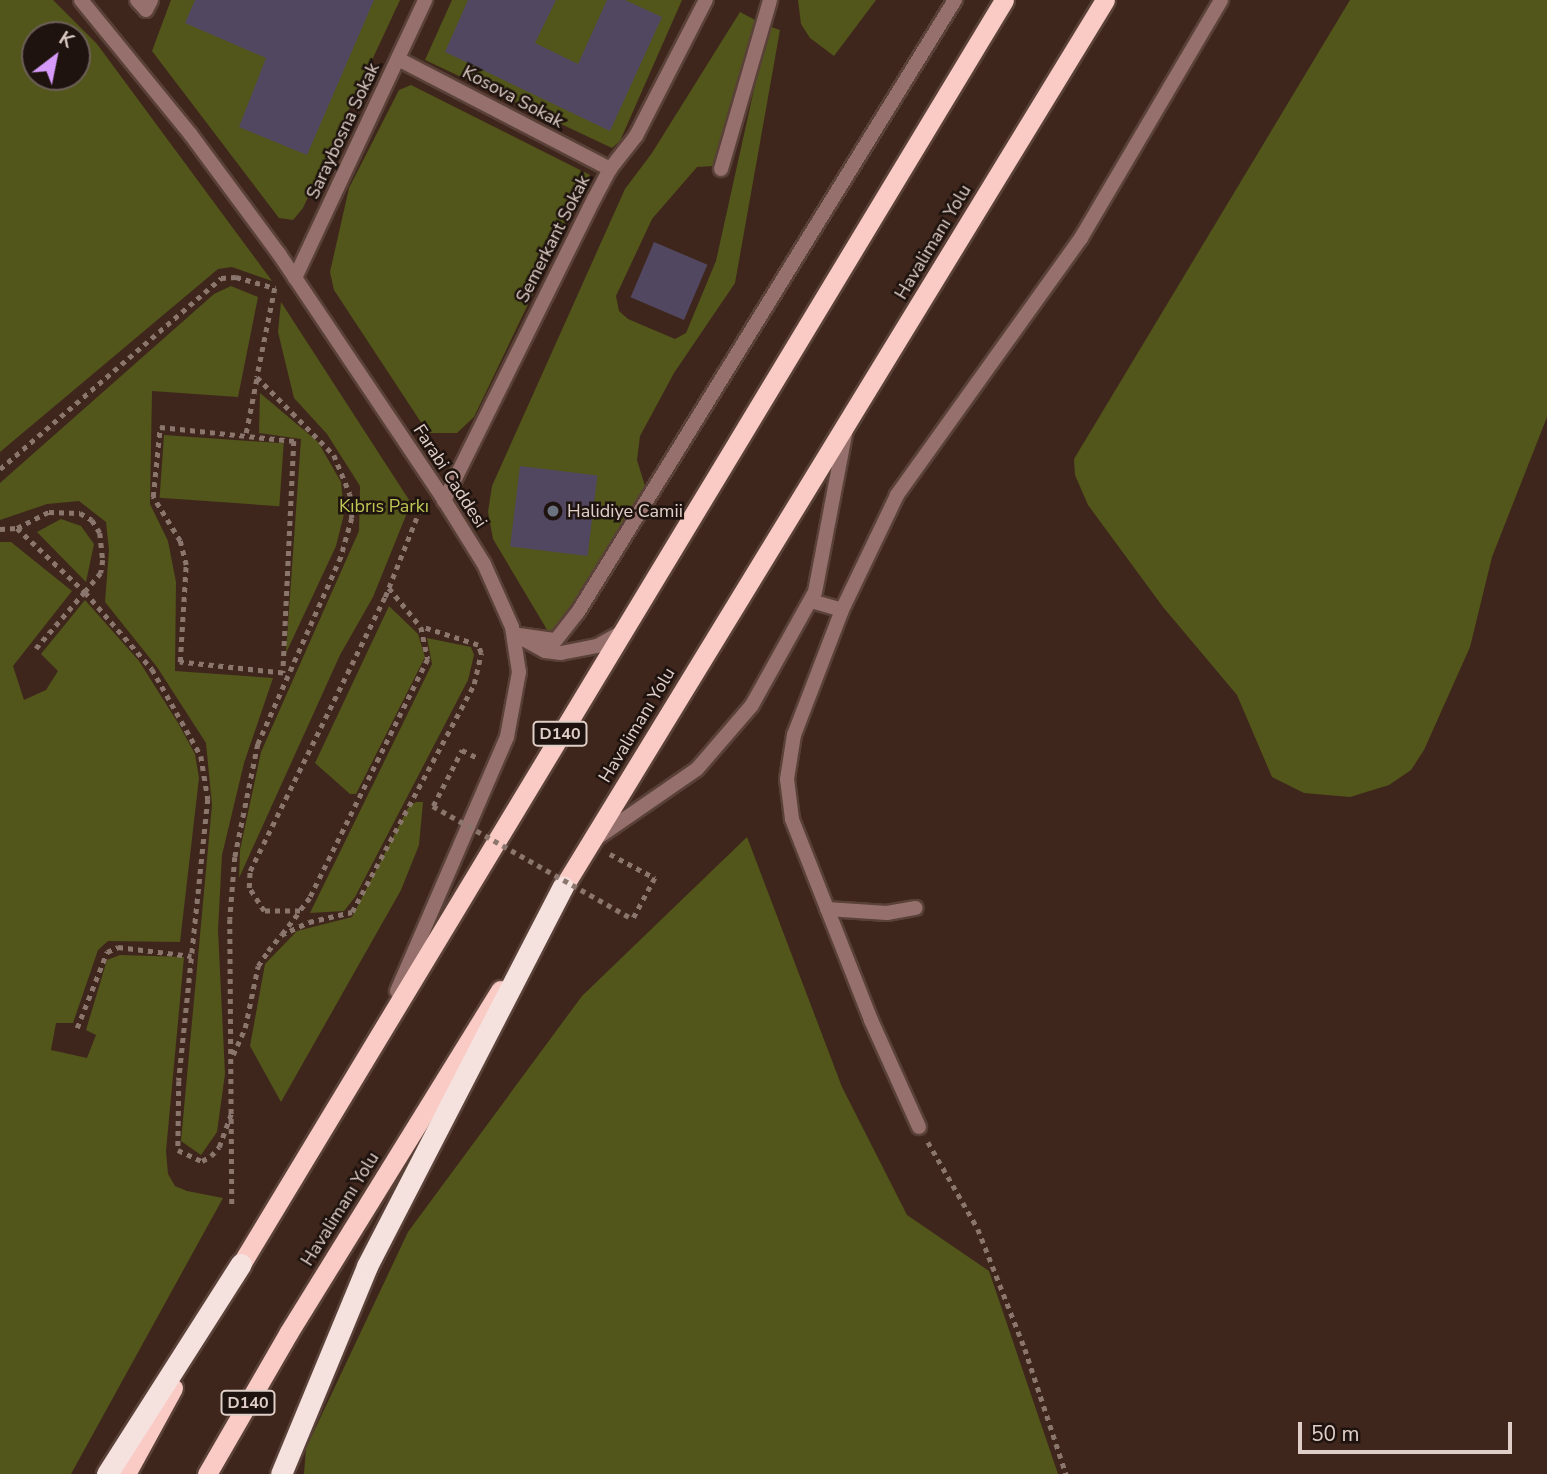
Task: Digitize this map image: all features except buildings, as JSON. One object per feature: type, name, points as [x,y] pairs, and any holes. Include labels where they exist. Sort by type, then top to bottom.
[{"type":"highway","name":"D140","points":[[126,1474],[241,1264],[1004,0]]},
{"type":"highway","name":"Havalimanı Yolu","points":[[207,1474],[289,1332],[1105,0]]},
{"type":"highway","points":[[281,1474],[367,1265],[563,887]]},
{"type":"highway","points":[[107,1474],[241,1264]]},
{"type":"street","name":"Farabi Caddesi","points":[[81,0],[191,135],[295,278],[484,564],[514,635],[519,672],[507,737],[377,1038]]},
{"type":"street","name":"Saraybosna Sokak","points":[[295,278],[425,0]]},
{"type":"street","name":"Semerkant Sokak","points":[[444,501],[610,169],[636,136],[706,0]]},
{"type":"street","points":[[721,169],[770,0]]},
{"type":"street","points":[[514,635],[556,640],[578,612],[955,0]]},
{"type":"street","points":[[919,1127],[792,819],[787,779],[805,699],[842,610],[915,464],[1081,238],[1221,0]]},
{"type":"street","name":"Kosova Sokak","points":[[398,59],[610,169]]},
{"type":"street","points":[[590,843],[717,750],[752,705],[811,601],[848,420]]},
{"type":"street","points":[[811,601],[842,610]]},
{"type":"street","points":[[514,635],[545,651],[561,653],[597,646],[622,632]]},
{"type":"street","points":[[827,909],[887,913],[916,908]]},
{"type":"path","points":[[0,469],[221,278],[236,277],[275,288],[246,433]]},
{"type":"path","points":[[232,1206],[230,890],[251,769],[269,713],[341,557],[352,518],[351,494],[334,454],[257,377]]},
{"type":"path","points":[[160,427],[246,433],[294,441],[283,673],[180,663],[186,565],[180,541],[153,497],[160,427]]},
{"type":"path","points":[[300,911],[264,911],[249,888],[250,871],[389,588],[420,509]]},
{"type":"path","points":[[0,529],[17,528],[49,512],[80,513],[92,520],[100,533],[103,560],[101,573],[36,649]]},
{"type":"path","points":[[17,528],[85,592],[152,669],[183,718],[205,766],[208,799],[175,1127],[178,1150],[192,1159],[202,1161],[211,1156],[219,1147],[233,1107]]},
{"type":"path","points":[[233,1057],[245,1028],[258,965],[300,911],[428,659],[421,627],[389,588]]},
{"type":"path","points":[[281,935],[309,922],[352,912],[474,684],[481,653],[478,645],[421,627]]},
{"type":"path","points":[[462,750],[433,806],[633,919],[654,878],[590,843]]},
{"type":"path","points":[[77,1027],[107,952],[118,947],[191,956]]},
{"type":"path","points":[[919,1127],[978,1229],[1025,1349],[1066,1474]]},
{"type":"green space","points":[[0,0],[53,0],[74,21],[21,21],[21,91],[91,91],[91,38],[272,281],[232,267],[218,269],[0,452]]},
{"type":"green space","points":[[171,0],[400,0],[303,208],[293,220],[279,218],[152,51]]},
{"type":"green space","points":[[452,0],[682,0],[620,141],[612,148],[425,60]]},
{"type":"green space","points":[[798,0],[876,0],[834,56],[810,38],[801,24]]},
{"type":"green space","points":[[1350,0],[1547,0],[1547,417],[1492,557],[1470,647],[1424,750],[1411,770],[1389,785],[1350,797],[1304,793],[1272,777],[1237,695],[1163,607],[1088,505],[1075,475],[1074,459]]},
{"type":"green space","points":[[740,12],[757,21],[713,166],[697,167],[652,219],[616,296],[619,311],[628,319],[675,339],[686,333],[716,261],[768,26],[780,30],[735,283],[674,373],[640,436],[637,460],[645,486],[552,638],[493,539],[488,512],[492,486],[625,189],[652,153]]},
{"type":"green space","points":[[411,85],[590,175],[474,417],[457,433],[428,433],[334,290],[330,272],[349,188],[399,90]]},
{"type":"green space","points":[[231,286],[258,297],[238,397],[152,391],[150,504],[168,541],[176,582],[175,671],[273,678],[244,763],[222,855],[218,930],[225,1074],[217,1132],[201,1155],[181,1141],[212,805],[206,743],[157,667],[105,602],[109,550],[106,522],[79,501],[47,504],[0,520],[0,483],[214,294]]},
{"type":"green space","name":"Kıbrıs Parkı","points":[[281,302],[411,503],[373,597],[340,655],[239,878],[240,850],[261,752],[359,531],[360,486],[327,434],[294,398],[278,332]]},
{"type":"green space","points":[[260,393],[318,442],[341,482],[344,514],[336,546],[286,653],[301,439],[259,433]]},
{"type":"green space","points":[[164,435],[284,443],[279,506],[160,498]]},
{"type":"green space","points":[[61,519],[81,526],[94,544],[86,582],[37,532]]},
{"type":"green space","points":[[0,542],[11,542],[72,591],[13,666],[24,700],[46,690],[58,671],[41,654],[85,600],[139,661],[195,754],[199,778],[180,942],[108,941],[98,950],[73,1023],[56,1023],[51,1050],[87,1058],[96,1035],[86,1030],[107,960],[120,955],[184,957],[166,1151],[168,1174],[175,1186],[223,1198],[71,1474],[0,1474]]},
{"type":"green space","points":[[389,606],[418,634],[425,657],[356,794],[350,794],[315,763]]},
{"type":"green space","points":[[427,638],[471,647],[474,655],[468,680],[355,897],[344,911],[310,913],[432,664]]},
{"type":"green space","points":[[416,802],[423,802],[419,845],[401,890],[281,1102],[250,1046],[265,964],[297,931],[352,917],[408,808]]},
{"type":"green space","points":[[747,837],[842,1087],[907,1215],[989,1271],[1058,1474],[304,1474],[306,1448],[408,1232],[582,996]]},
{"type":"place","name":"Halidiye Camii","points":[[553,511]]}]
